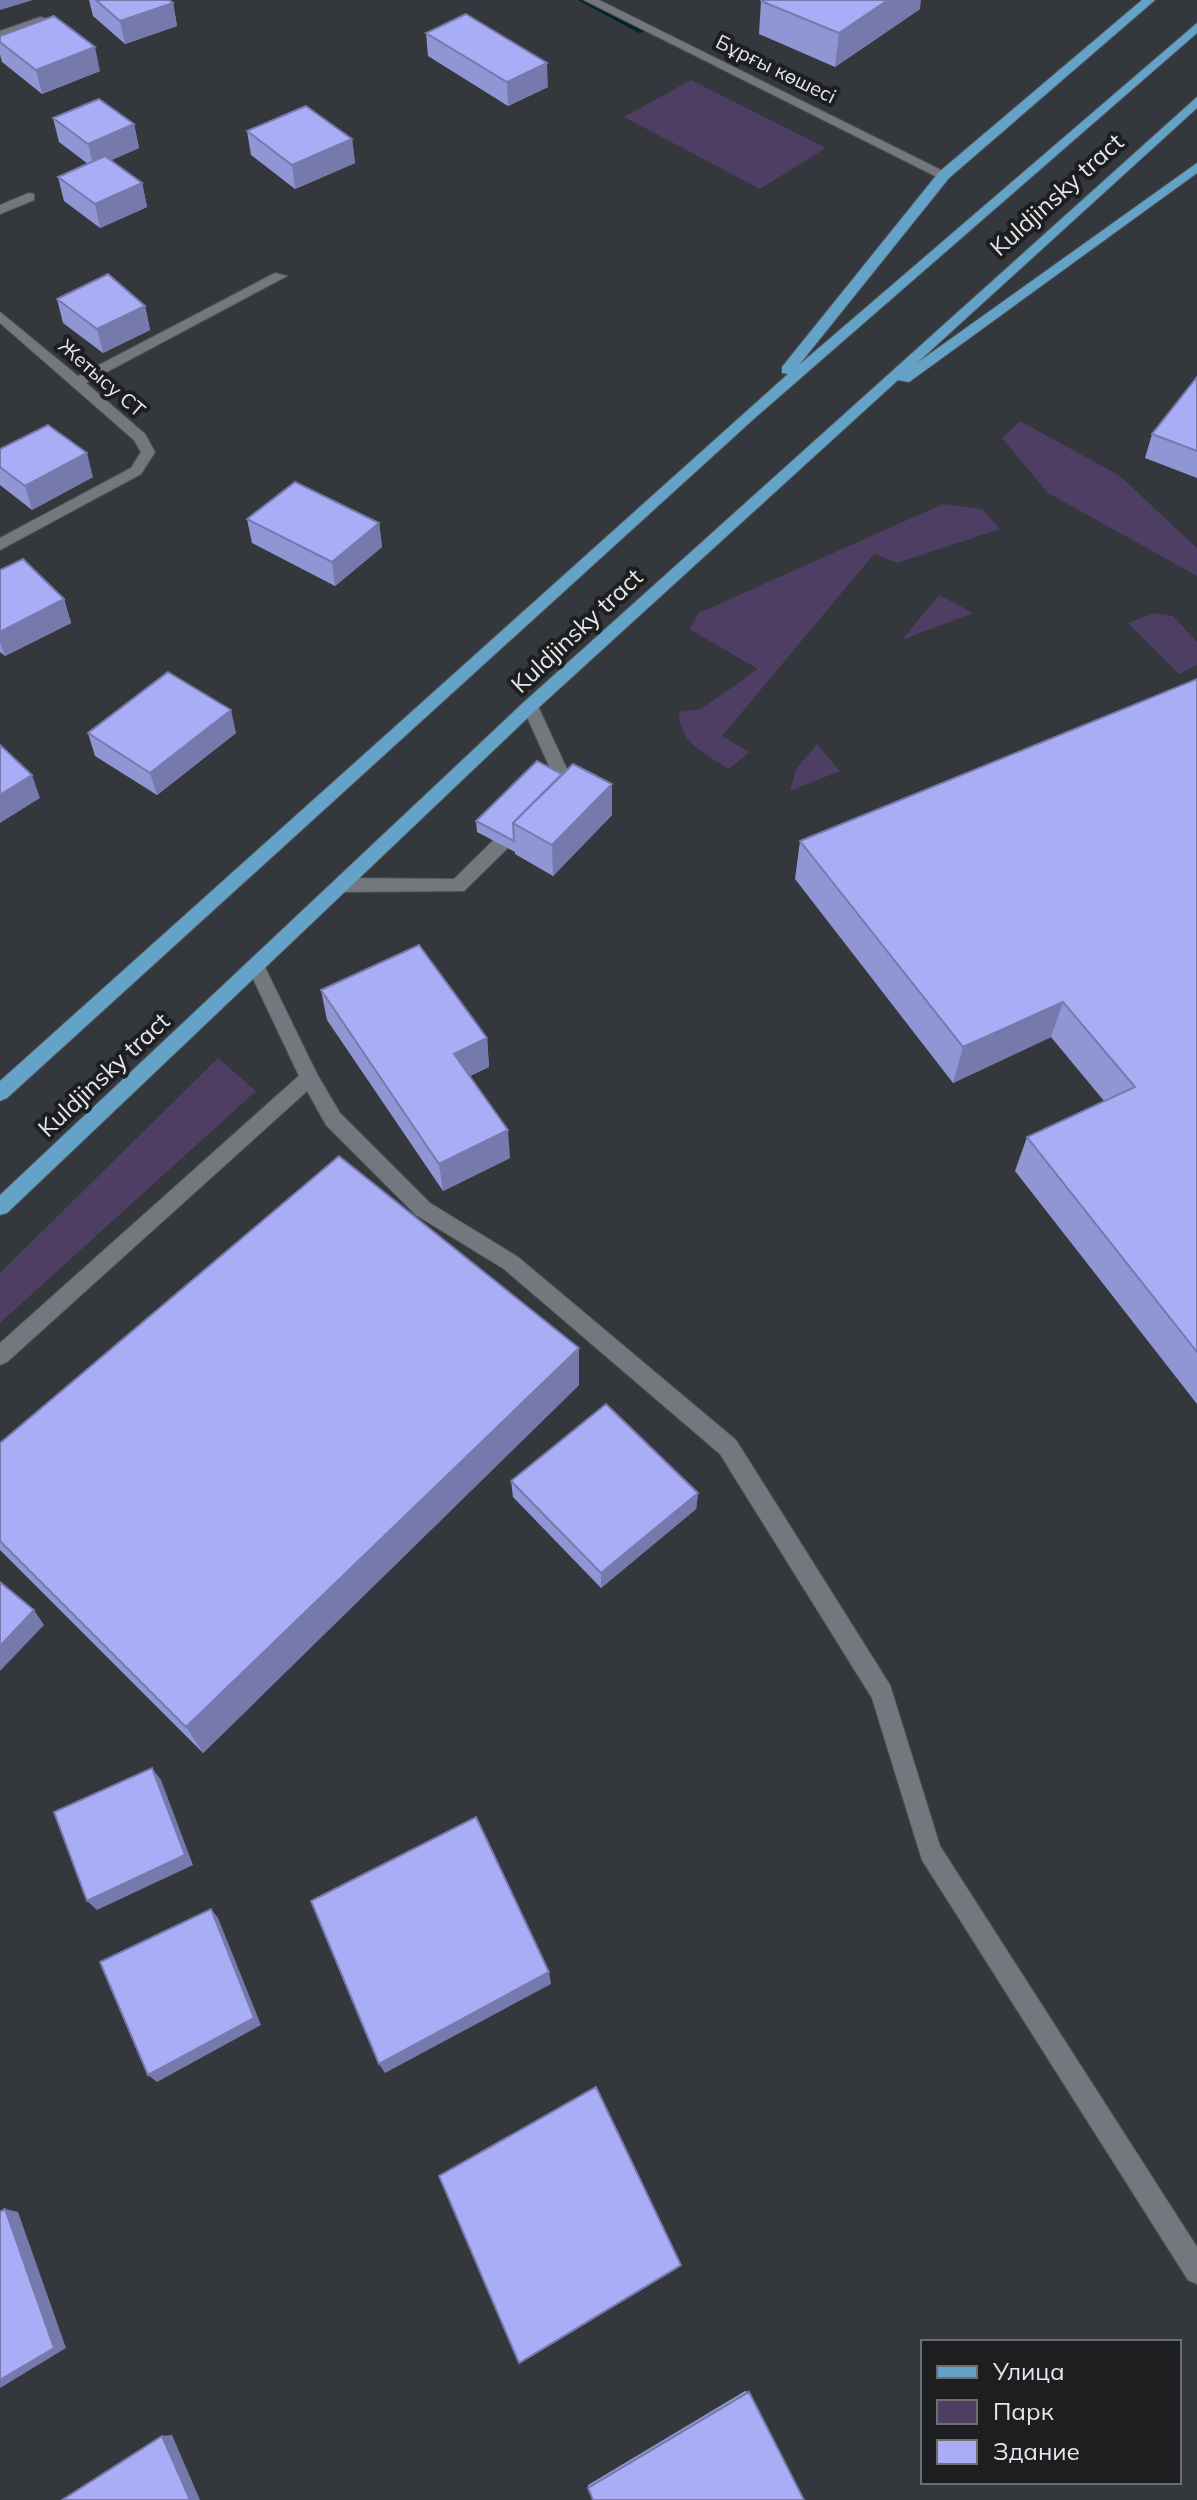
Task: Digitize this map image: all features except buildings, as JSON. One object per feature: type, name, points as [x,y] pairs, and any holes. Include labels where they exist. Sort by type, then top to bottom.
[{"type":"main road","points":[[752,413],[944,175],[1149,0]]},
{"type":"main road","name":"Kuldjinsky tract","points":[[0,1093],[524,623],[752,413],[1197,27]]},
{"type":"main road","name":"Kuldjinsky tract","points":[[0,1207],[530,706],[1197,101]]},
{"type":"main road","points":[[826,435],[1123,224],[1197,167]]},
{"type":"street","name":"Бұрғы көшесі","points":[[590,0],[944,175]]},
{"type":"street","points":[[0,35],[40,21]]},
{"type":"street","points":[[0,210],[29,197]]},
{"type":"street","points":[[77,382],[280,276]]},
{"type":"street","name":"Жетысу СТ","points":[[0,316],[140,437],[148,452],[136,471],[0,545]]},
{"type":"street","points":[[341,885],[458,886],[564,780],[530,706]]},
{"type":"street","points":[[255,964],[309,1078],[333,1119],[423,1209],[511,1263],[728,1447],[882,1693],[930,1852],[1197,2271]]},
{"type":"street","points":[[0,1356],[309,1078]]},
{"type":"green space","points":[[691,80],[826,148],[760,189],[624,117]]},
{"type":"green space","points":[[1020,421],[1120,476],[1197,548],[1197,576],[1048,493],[1002,438]]},
{"type":"green space","points":[[943,504],[982,509],[1000,529],[897,563],[874,554],[722,736],[749,752],[729,769],[688,739],[680,723],[679,712],[701,709],[758,669],[689,629],[699,613]]},
{"type":"green space","points":[[939,595],[973,613],[902,640]]},
{"type":"green space","points":[[1155,613],[1173,616],[1197,642],[1197,665],[1179,674],[1128,623]]},
{"type":"green space","points":[[817,744],[840,771],[790,791],[796,769]]},
{"type":"green space","points":[[218,1058],[256,1091],[0,1323],[0,1273]]},
{"type":"waterway","points":[[583,0],[642,31]]}]
